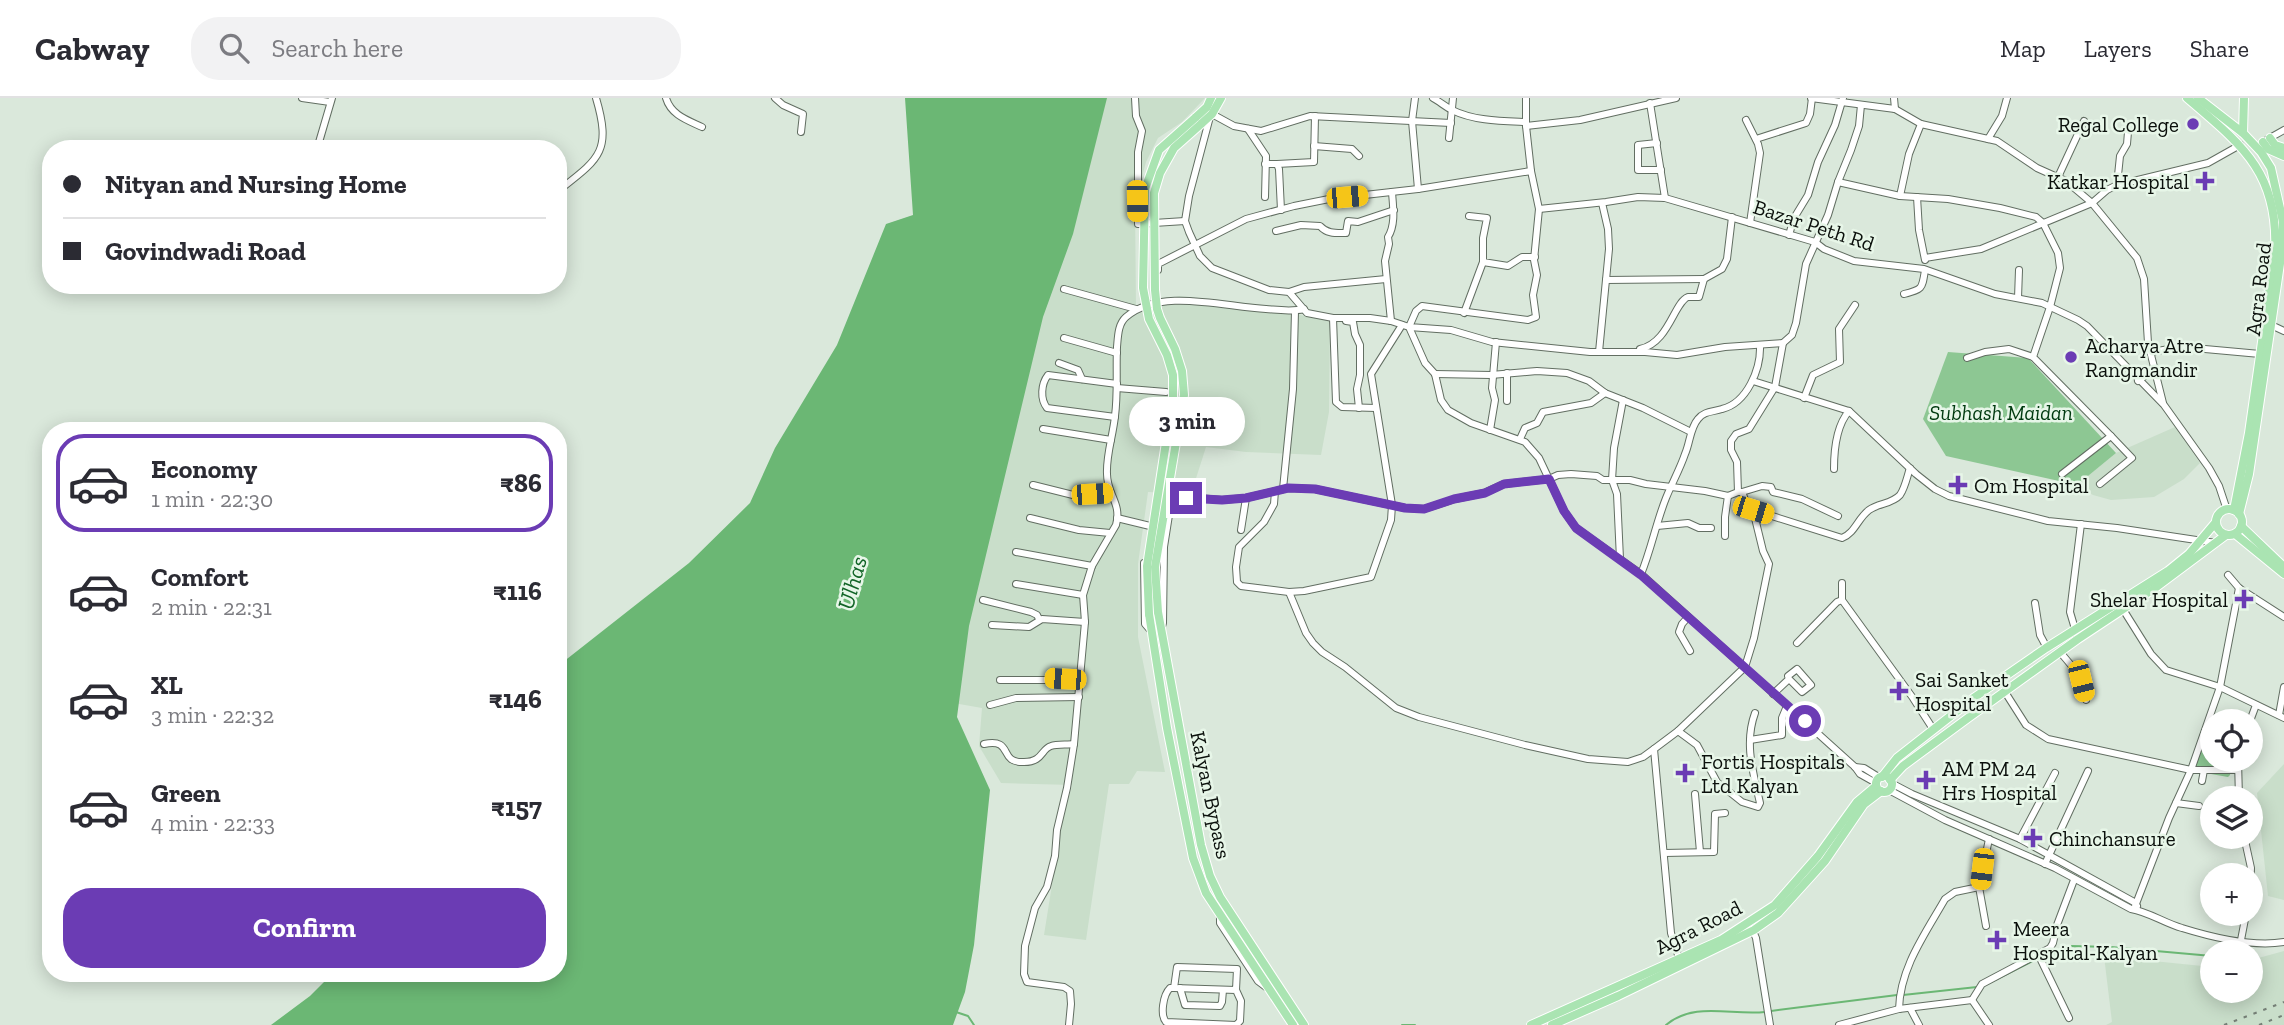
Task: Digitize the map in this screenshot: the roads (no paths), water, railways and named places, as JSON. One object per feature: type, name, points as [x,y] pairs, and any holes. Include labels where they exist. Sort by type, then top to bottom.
[{"type":"main road","points":[[1209,111],[1211,98]]},
{"type":"main road","points":[[1154,613],[1155,567],[1184,395],[1179,360],[1157,309],[1154,193],[1160,173],[1174,148],[1221,98]]},
{"type":"main road","name":"Agra Road","points":[[2187,98],[2245,152],[2261,172],[2273,205],[2276,227],[2275,251],[2249,433],[2233,511]]},
{"type":"main road","name":"Agra Road","points":[[2192,556],[2218,516],[2233,511],[2249,474],[2280,288],[2283,243],[2283,222],[2268,146],[2243,133],[2198,98]]},
{"type":"main road","points":[[2243,133],[2244,98]]},
{"type":"main road","points":[[2268,146],[2284,156]]},
{"type":"main road","points":[[2233,511],[2234,532],[2284,574]]},
{"type":"main road","points":[[2216,522],[2218,529],[2234,532],[2284,567]]},
{"type":"main road","name":"Agra Road","points":[[1883,784],[1897,758],[1933,729],[2075,629],[2120,606],[2168,571],[2234,532]]},
{"type":"main road","name":"Agra Road","points":[[1552,1025],[1618,996],[1778,913],[1825,861],[1864,804],[1903,766],[2120,606]]},
{"type":"main road","name":"Kalyan Bypass","points":[[1154,613],[1161,630],[1201,845],[1210,876],[1220,897],[1304,1025]]},
{"type":"main road","name":"Kalyan Bypass","points":[[1154,613],[1151,631],[1193,858],[1206,893],[1293,1025]]},
{"type":"main road","points":[[1212,902],[1220,897]]},
{"type":"main road","name":"Agra Road","points":[[1531,1025],[1752,926]]},
{"type":"street","points":[[302,98],[331,100],[320,140]]},
{"type":"street","points":[[567,184],[598,158],[603,144],[603,121],[596,98]]},
{"type":"street","points":[[666,98],[671,110],[677,115],[702,127]]},
{"type":"street","points":[[775,98],[783,105],[803,114],[801,132]]},
{"type":"street","points":[[1135,98],[1136,116],[1142,131],[1138,152],[1138,224],[1185,221]]},
{"type":"street","points":[[1415,98],[1412,121],[1418,189]]},
{"type":"street","points":[[1433,98],[1453,110],[1486,119],[1526,124],[1580,120],[1676,98]]},
{"type":"street","points":[[1449,138],[1453,98]]},
{"type":"street","points":[[1275,491],[1274,504],[1264,522],[1239,547],[1236,575],[1241,586],[1289,592],[1304,591],[1371,577],[1391,520],[1392,505],[1371,374],[1422,306],[1528,320],[1536,317],[1535,257],[1539,209],[1531,170],[1526,98]]},
{"type":"street","points":[[1756,139],[1806,123],[1810,114],[1811,98],[1842,100],[1895,109],[1921,124],[1997,141],[2037,168],[2066,181],[2092,203],[2137,258],[2144,279],[2147,343],[2164,405],[2209,468],[2233,511]]},
{"type":"street","points":[[1894,98],[1895,109]]},
{"type":"street","points":[[1989,139],[2002,116],[2007,98]]},
{"type":"street","points":[[1789,235],[1794,218],[1808,195],[1842,100]]},
{"type":"street","points":[[1650,103],[1665,198]]},
{"type":"street","points":[[1332,319],[1370,318],[1406,326],[1451,330],[1496,342],[1599,352],[1677,355],[1726,347],[1783,343],[1792,335],[1796,323],[1806,264],[1828,215],[1859,127],[1861,105]]},
{"type":"street","points":[[1387,279],[1304,287],[1289,292],[1269,290],[1212,268],[1200,256],[1185,221],[1209,111],[1234,126],[1261,131],[1310,116],[1451,123]]},
{"type":"street","points":[[1265,164],[1314,162],[1315,116]]},
{"type":"street","points":[[1746,120],[1760,153],[1750,222]]},
{"type":"street","points":[[2058,177],[2084,121]]},
{"type":"street","points":[[1900,196],[1909,153],[1921,124]]},
{"type":"street","points":[[1248,129],[1265,156],[1265,197]]},
{"type":"street","points":[[2268,146],[2284,130]]},
{"type":"street","points":[[2117,186],[2120,156],[2127,144],[2128,132]]},
{"type":"street","points":[[1925,258],[1981,249],[2092,203],[2106,190],[2117,186],[2208,163],[2284,139]]},
{"type":"street","points":[[1657,143],[1638,145],[1638,170],[1661,170]]},
{"type":"street","points":[[1314,146],[1352,149],[1359,156]]},
{"type":"street","points":[[1277,164],[1281,210]]},
{"type":"street","points":[[1160,303],[1158,190],[1164,170]]},
{"type":"street","points":[[1158,264],[1246,219],[1281,210],[1329,199],[1418,189],[1531,170]]},
{"type":"street","points":[[1838,182],[1900,196],[1948,199],[2000,208],[2036,217],[2043,223],[2058,253],[2060,268],[2050,307],[2032,356]]},
{"type":"street","points":[[1391,321],[1385,261],[1388,237],[1392,231],[1392,192]]},
{"type":"street","name":"Bazar Peth Rd","points":[[1539,209],[1637,197],[1665,198],[1815,242],[1824,249],[1854,261],[1924,269],[1971,287],[2042,303],[2087,326],[2164,405]]},
{"type":"street","points":[[1904,295],[1923,286],[1925,258],[1919,230],[1917,197]]},
{"type":"street","points":[[1599,352],[1609,249],[1602,203]]},
{"type":"street","points":[[1276,231],[1310,225],[1320,226],[1333,233],[1346,233],[1348,221],[1357,222],[1394,210]]},
{"type":"street","points":[[1464,313],[1483,262],[1483,238],[1487,218],[1469,216]]},
{"type":"street","points":[[1606,280],[1704,279],[1722,269],[1727,259],[1732,217]]},
{"type":"street","points":[[1483,262],[1508,266],[1522,257],[1535,257]]},
{"type":"street","points":[[2018,298],[2019,270]]},
{"type":"street","points":[[1627,352],[1645,348],[1660,337],[1684,300],[1699,297],[1704,279]]},
{"type":"street","points":[[1064,289],[1136,309]]},
{"type":"street","points":[[1289,292],[1307,313],[1354,323],[1360,345],[1357,389],[1359,408]]},
{"type":"street","points":[[1069,1025],[1071,994],[1068,989],[1027,982],[1024,974],[1025,946],[1034,908],[1047,887],[1067,788],[1079,697],[1085,622],[1083,595],[1092,566],[1117,519],[1116,503],[1107,485],[1107,473],[1115,417],[1117,353],[1122,321],[1136,309],[1185,300],[1295,311],[1304,309]]},
{"type":"street","points":[[1804,398],[1813,376],[1840,362],[1839,329],[1855,305]]},
{"type":"street","points":[[1283,489],[1293,388],[1295,311]]},
{"type":"street","points":[[1332,319],[1336,402],[1342,407],[1377,408]]},
{"type":"street","points":[[2272,325],[2284,331]]},
{"type":"street","points":[[1406,326],[1425,363],[1435,374],[1441,400],[1448,410],[1471,423],[1520,439],[1539,458],[1564,511],[1576,528],[1641,575],[1855,767],[1864,768],[1883,784],[1945,820],[2180,928],[2241,940],[2244,926]]},
{"type":"street","points":[[1064,338],[1117,353]]},
{"type":"street","points":[[1490,430],[1495,400],[1492,388],[1496,342]]},
{"type":"street","points":[[1289,592],[1312,643],[1396,708],[1419,717],[1588,759],[1628,762],[1643,757],[1678,731],[1745,667],[1754,638],[1769,564],[1753,510],[1740,492],[1737,462],[1731,450],[1731,441],[1736,434],[1749,429],[1775,387],[1783,343]]},
{"type":"street","points":[[1641,575],[1698,418],[1710,411],[1737,403],[1753,381],[1760,345]]},
{"type":"street","points":[[2150,352],[2183,347],[2260,354]]},
{"type":"street","points":[[1967,358],[2009,349],[2032,356],[2132,458],[2101,484]]},
{"type":"street","points":[[1059,363],[1078,370],[1082,379]]},
{"type":"street","points":[[2138,381],[2155,368]]},
{"type":"street","points":[[1435,374],[1493,375],[1537,371],[1567,373],[1589,381],[1605,393],[1691,432]]},
{"type":"street","points":[[1507,373],[1507,401]]},
{"type":"street","points":[[1115,417],[1047,408],[1044,404],[1043,386],[1048,375],[1166,392]]},
{"type":"street","points":[[1753,381],[1849,411],[1910,468],[1935,489],[1950,496],[2048,521],[2216,543]]},
{"type":"street","points":[[1520,439],[1525,428],[1537,423],[1543,412],[1591,403],[1605,393]]},
{"type":"street","points":[[1620,559],[1616,494],[1612,480],[1614,448],[1623,400]]},
{"type":"street","points":[[1834,469],[1835,448],[1841,425],[1849,411]]},
{"type":"street","points":[[1043,429],[1111,440]]},
{"type":"street","points":[[2062,474],[2111,436]]},
{"type":"street","points":[[1753,510],[1842,538],[1849,535],[1867,511],[1894,501],[1902,493],[1910,468]]},
{"type":"street","points":[[1172,496],[1164,547],[1163,623],[1161,630],[1151,631],[1145,624],[1143,573],[1156,494],[1222,500],[1246,498],[1283,489],[1315,489],[1424,509],[1485,493],[1504,484],[1571,474],[1728,496],[1762,486],[1772,487],[1773,492],[1802,499],[1839,516]]},
{"type":"street","points":[[1033,485],[1073,495],[1111,494]]},
{"type":"street","points":[[1725,536],[1728,496]]},
{"type":"street","points":[[1241,530],[1246,498]]},
{"type":"street","points":[[1030,518],[1079,530],[1110,533]]},
{"type":"street","points":[[1117,519],[1150,526]]},
{"type":"street","points":[[1657,526],[1688,523],[1699,528],[1712,528]]},
{"type":"street","points":[[2078,639],[2070,612],[2081,524]]},
{"type":"street","points":[[1016,552],[1092,566]]},
{"type":"street","points":[[2228,575],[2239,588],[2284,617]]},
{"type":"street","points":[[1842,583],[1842,600],[1933,729]]},
{"type":"street","points":[[1016,584],[1083,595]]},
{"type":"street","points":[[2137,908],[2220,687],[2239,588]]},
{"type":"street","points":[[983,600],[1031,612],[1037,615],[1039,620]]},
{"type":"street","points":[[1797,643],[1842,600]]},
{"type":"street","points":[[2035,603],[2040,635],[2047,648]]},
{"type":"street","points":[[2120,606],[2151,654],[2166,670],[2220,687],[2281,717],[2284,687]]},
{"type":"street","points":[[1688,617],[1679,632],[1690,651]]},
{"type":"street","points":[[1039,620],[1085,622]]},
{"type":"street","points":[[992,625],[1030,627],[1039,620]]},
{"type":"street","points":[[2060,652],[2076,671],[2085,700]]},
{"type":"street","points":[[1773,694],[1789,679]]},
{"type":"street","points":[[1000,680],[1080,680]]},
{"type":"street","points":[[2005,692],[2026,724],[2048,739],[2200,770]]},
{"type":"street","points":[[990,705],[1016,698],[1079,697]]},
{"type":"street","points":[[2254,709],[2256,705]]},
{"type":"street","points":[[1750,740],[1782,735],[1782,718],[1787,706]]},
{"type":"street","points":[[1678,731],[1696,745],[1717,782],[1742,802],[1758,807],[1760,803],[1751,771],[1750,740],[1750,727],[1755,712]]},
{"type":"street","points":[[984,744],[997,741],[1009,758],[1027,763],[1042,756],[1047,747],[1074,744]]},
{"type":"street","points":[[1654,749],[1671,933],[1679,958]]},
{"type":"street","points":[[2045,864],[2088,771]]},
{"type":"street","points":[[2202,781],[2204,772]]},
{"type":"street","points":[[2021,839],[2055,773]]},
{"type":"street","points":[[1883,784],[2021,839],[2137,908]]},
{"type":"street","points":[[1695,794],[1700,852]]},
{"type":"street","points":[[2176,803],[2199,806]]},
{"type":"street","points":[[1664,853],[1715,852],[1715,815],[1725,813]]},
{"type":"street","points":[[1986,926],[1979,887],[1989,839]]},
{"type":"street","points":[[1839,1025],[1899,1009],[1974,997],[1982,984],[2053,943],[2074,880]]},
{"type":"street","points":[[1899,1009],[1906,968],[1945,899],[1955,892],[1979,887]]},
{"type":"street","points":[[1220,914],[1220,923],[1247,965],[1258,981],[1270,990]]},
{"type":"street","points":[[1752,926],[1767,995],[1770,1025]]},
{"type":"street","points":[[2263,943],[2284,942]]},
{"type":"street","points":[[2038,954],[2068,1018]]},
{"type":"street","points":[[1223,990],[1220,1006],[1185,1004],[1176,987],[1177,967],[1237,969],[1247,965]]},
{"type":"street","points":[[1236,989],[1170,988],[1166,993],[1163,1016],[1166,1022],[1239,1024],[1241,1001],[1236,989],[1237,969]]},
{"type":"street","points":[[1176,987],[1236,989]]},
{"type":"street","points":[[1974,997],[1986,1023]]},
{"type":"street","points":[[1910,1008],[1916,1023]]},
{"type":"water","name":"Ulhas","points":[[905,98],[1107,98],[1073,234],[1043,317],[969,626],[957,717],[990,790],[974,945],[965,992],[953,1025],[271,1025],[324,982],[567,982],[567,659],[689,563],[750,503],[775,448],[837,345],[886,224],[913,215]]},
{"type":"waterway","points":[[2042,958],[2071,946],[2200,955]]},
{"type":"waterway","points":[[1983,986],[2037,959]]},
{"type":"waterway","points":[[1903,995],[1977,987]]},
{"type":"waterway","points":[[1771,1011],[1897,995]]},
{"type":"waterway","points":[[1666,1025],[1689,1013],[1701,1011],[1765,1012]]},
{"type":"waterway","points":[[956,1012],[968,1016],[974,1025]]},
{"type":"waterway","points":[[1402,1025],[1415,1025]]},
{"type":"railway","points":[[2224,1025],[2284,1002]]},
{"type":"railway","points":[[2259,1025],[2284,1015]]},
{"type":"place","name":"Regal College","points":[[2193,124]]},
{"type":"place","name":"Katkar Hospital","points":[[2205,181]]},
{"type":"place","name":"Acharya Atre Rangmandir","points":[[2071,357]]},
{"type":"place","name":"Om Hospital","points":[[1958,485]]},
{"type":"place","name":"Shelar Hospital","points":[[2244,599]]},
{"type":"place","name":"Sai Sanket Hospital","points":[[1899,691]]},
{"type":"place","name":"Fortis Hospitals Ltd Kalyan","points":[[1685,773]]},
{"type":"place","name":"AM PM 24 Hrs Hospital","points":[[1926,780]]},
{"type":"place","name":"Chinchansure","points":[[2033,838]]},
{"type":"place","name":"Meera Hospital-Kalyan","points":[[1997,940]]},
{"type":"park label","name":"Subhash Maidan","points":[[2001,412]]}]
